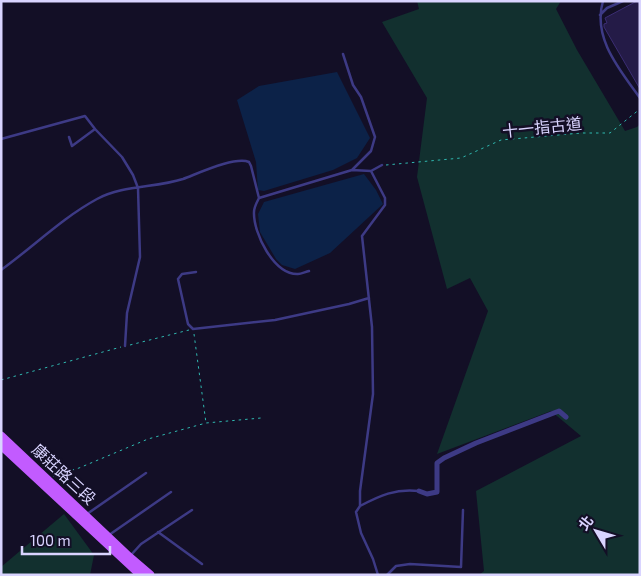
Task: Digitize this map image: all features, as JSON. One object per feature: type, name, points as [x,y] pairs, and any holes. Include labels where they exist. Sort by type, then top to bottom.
[{"type":"main road","name":"康莊路三段","points":[[1,436],[108,536],[140,575]]},
{"type":"main road","name":"康莊路三段","points":[[1,445],[127,559],[150,575]]},
{"type":"street","points":[[419,491],[427,494],[437,492],[437,463],[444,458],[476,443],[560,411],[566,418]]},
{"type":"lane","points":[[603,1],[600,27],[604,42],[614,61],[640,98]]},
{"type":"lane","points":[[600,15],[607,8],[623,1]]},
{"type":"lane","points":[[343,54],[353,85],[361,98],[375,137],[371,151],[352,170]]},
{"type":"lane","points":[[1,139],[85,116],[122,157],[133,175],[138,188],[140,257],[127,313],[125,346]]},
{"type":"lane","points":[[68,137],[72,146],[95,129]]},
{"type":"lane","points":[[1,270],[85,206],[104,195],[130,188],[178,180],[243,160],[249,162],[251,166],[259,198],[254,213],[255,222],[273,263],[287,272],[298,274],[309,271]]},
{"type":"lane","points":[[259,198],[352,170],[371,171],[382,165]]},
{"type":"lane","points":[[360,506],[360,491],[373,394],[370,298],[362,236],[384,208],[385,198],[371,171]]},
{"type":"lane","points":[[196,272],[182,274],[178,279],[188,324],[193,329],[275,320],[370,298]]},
{"type":"lane","points":[[86,515],[146,473]]},
{"type":"lane","points":[[378,575],[361,533],[356,512],[360,506],[390,492],[404,489],[419,491]]},
{"type":"lane","points":[[108,536],[171,492]]},
{"type":"lane","points":[[127,559],[142,544],[192,510]]},
{"type":"lane","points":[[387,575],[396,566],[410,564],[461,567],[464,510]]},
{"type":"lane","points":[[158,532],[202,564]]},
{"type":"path","name":"十一指古道","points":[[382,165],[461,158],[501,140],[581,133],[610,133],[640,109]]},
{"type":"path","points":[[1,380],[193,329],[206,423]]},
{"type":"path","points":[[46,478],[79,468],[148,439],[206,423],[261,418]]},
{"type":"green space","points":[[417,1],[561,1],[556,9],[577,50],[625,131],[640,124],[640,575],[479,575],[484,571],[476,491],[581,436],[551,411],[437,454],[488,311],[470,278],[447,289],[417,177],[427,98],[382,22],[419,9]]},
{"type":"green space","points":[[64,514],[94,555],[90,575],[1,575],[1,567]]},
{"type":"water","points":[[337,72],[370,138],[357,158],[333,170],[264,191],[258,190],[256,162],[237,100],[259,86]]},
{"type":"water","points":[[364,174],[376,190],[383,204],[330,253],[295,269],[282,265],[276,259],[260,232],[258,214],[264,202]]},
{"type":"building","points":[[637,1],[640,5],[640,89],[604,27],[604,24],[607,23],[605,18]]}]
